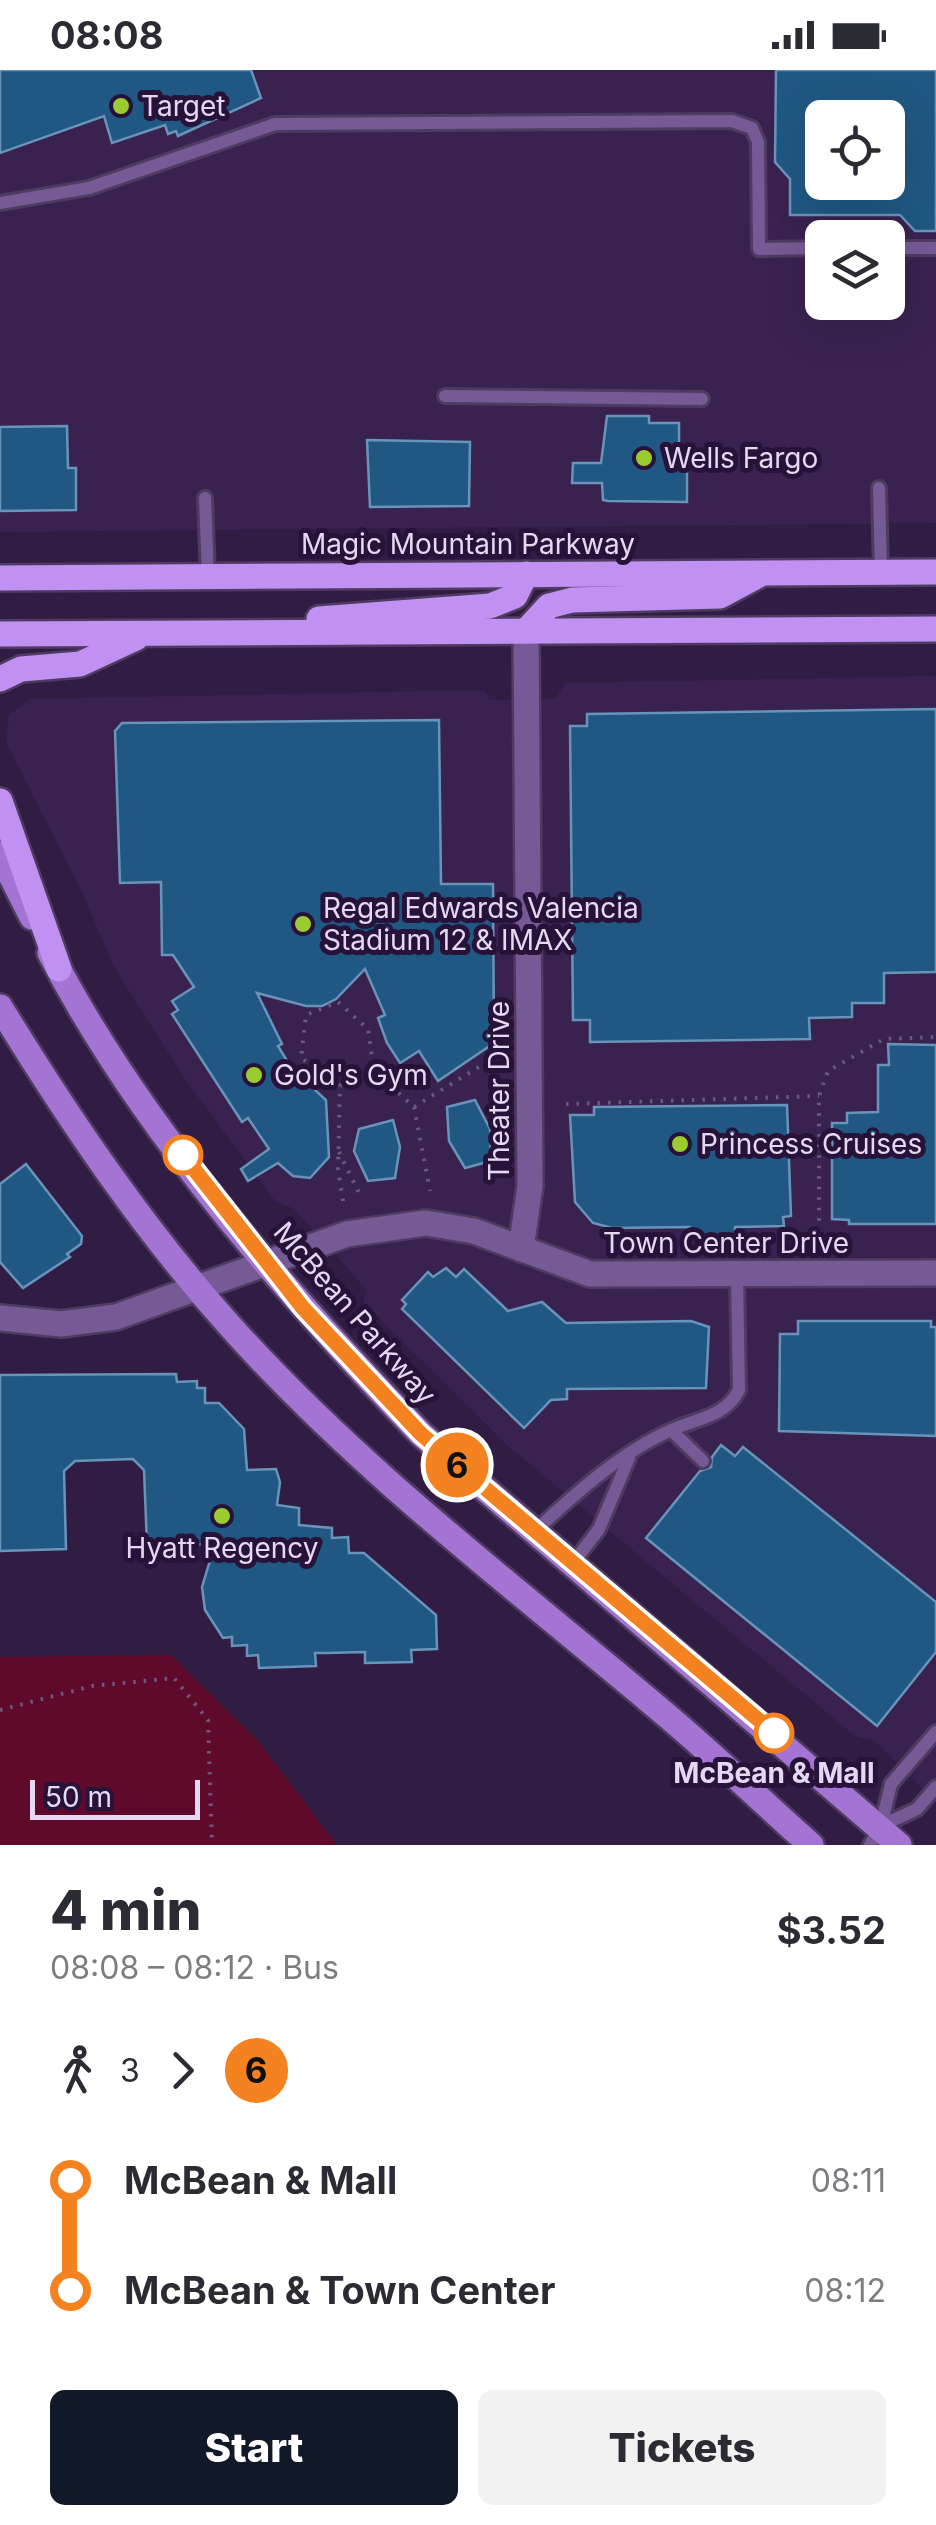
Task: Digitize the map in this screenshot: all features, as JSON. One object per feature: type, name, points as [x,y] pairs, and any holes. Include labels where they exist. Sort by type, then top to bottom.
[{"type":"main road","name":"Magic Mountain Parkway","points":[[0,578],[936,572]]},
{"type":"main road","points":[[526,632],[548,606],[572,600],[720,596],[763,573]]},
{"type":"main road","points":[[260,634],[330,617],[490,606],[515,596],[526,574]]},
{"type":"main road","points":[[0,634],[936,629]]},
{"type":"main road","points":[[0,680],[20,669],[80,664],[145,634]]},
{"type":"main road","points":[[0,801],[59,970]]},
{"type":"main road","name":"McBean Parkway","points":[[0,854],[59,970],[161,1125],[303,1308],[421,1434],[573,1563],[876,1835],[899,1845]]},
{"type":"main road","points":[[0,1007],[85,1138],[200,1289],[267,1364],[368,1464],[662,1711],[811,1845]]},
{"type":"street","name":"Theater Drive","points":[[521,1249],[530,1186],[526,632]]},
{"type":"street","name":"Town Center Drive","points":[[0,1318],[29,1324],[94,1321],[200,1289],[347,1234],[426,1223],[474,1231],[590,1274],[936,1273]]},
{"type":"lane","points":[[0,203],[89,188],[275,124],[732,120],[752,128],[758,142],[759,249],[805,248]]},
{"type":"lane","points":[[905,248],[936,248]]},
{"type":"lane","points":[[446,396],[702,399]]},
{"type":"lane","points":[[878,488],[881,572]]},
{"type":"lane","points":[[205,498],[208,576]]},
{"type":"lane","points":[[535,1531],[605,1470],[671,1430],[721,1412],[739,1390],[738,1274]]},
{"type":"lane","points":[[671,1430],[702,1461]]},
{"type":"lane","points":[[573,1563],[599,1529],[628,1458]]},
{"type":"lane","points":[[876,1835],[891,1784],[936,1732]]},
{"type":"lane","points":[[876,1835],[917,1808],[936,1787]]},
{"type":"path","points":[[340,1086],[302,1058],[306,1015],[338,1002],[368,1030],[374,1071],[414,1107],[430,1191]]},
{"type":"path","points":[[814,1241],[818,1224],[819,1096],[828,1071],[884,1039],[936,1037]]},
{"type":"path","points":[[414,1107],[490,1060]]},
{"type":"path","points":[[340,1086],[374,1071]]},
{"type":"path","points":[[340,1086],[343,1201]]},
{"type":"path","points":[[566,1104],[819,1096]]},
{"type":"path","points":[[339,1151],[361,1197]]},
{"type":"path","points":[[0,1710],[92,1686],[174,1678],[208,1720],[212,1845]]},
{"type":"shaded area","points":[[0,70],[936,70],[936,523],[0,532]]},
{"type":"shaded area","points":[[936,676],[936,1802],[875,1741],[855,1736],[507,1445],[363,1302],[366,1289],[293,1208],[276,1202],[187,1082],[114,967],[83,894],[6,742],[9,715],[30,699],[484,690],[490,700],[556,699],[565,683]]},
{"type":"shaded area","points":[[171,1655],[258,1741],[337,1845],[0,1845],[0,1657]]},
{"type":"building","name":"Target","points":[[0,70],[251,70],[261,98],[178,136],[176,131],[168,134],[165,125],[112,143],[104,116],[0,153]]},
{"type":"building","points":[[776,70],[936,70],[936,231],[915,231],[900,215],[790,215],[790,179],[775,162]]},
{"type":"building","name":"Wells Fargo","points":[[607,416],[649,416],[649,423],[679,423],[679,453],[687,453],[687,502],[608,501],[603,500],[602,483],[572,483],[573,463],[601,463]]},
{"type":"building","points":[[67,426],[68,468],[76,468],[76,510],[0,511],[0,427]]},
{"type":"building","points":[[367,440],[470,442],[469,506],[370,507]]},
{"type":"building","points":[[936,709],[936,972],[884,973],[884,1003],[852,1003],[852,1017],[809,1018],[810,1039],[590,1042],[590,1020],[573,1020],[570,726],[587,726],[587,714]]},
{"type":"building","points":[[439,720],[441,884],[493,884],[494,1043],[438,1081],[419,1051],[400,1063],[387,1043],[378,1018],[385,1015],[365,969],[336,999],[322,1006],[306,1006],[257,993],[282,1044],[278,1046],[298,1079],[301,1077],[326,1100],[329,1157],[310,1178],[293,1176],[278,1163],[248,1181],[241,1169],[269,1149],[248,1118],[242,1122],[172,1014],[178,1010],[172,1001],[194,987],[173,955],[162,955],[161,882],[120,883],[115,731],[122,723]]},
{"type":"building","name":"Princess Cruises","points":[[888,1044],[936,1045],[936,1224],[849,1224],[849,1220],[832,1219],[832,1123],[847,1123],[847,1113],[878,1112],[878,1065],[889,1065]]},
{"type":"building","points":[[475,1100],[490,1129],[491,1161],[465,1168],[449,1141],[447,1107]]},
{"type":"building","name":"Princess Cruises","points":[[787,1105],[791,1216],[783,1217],[784,1226],[735,1227],[735,1235],[690,1236],[690,1227],[612,1228],[593,1223],[575,1202],[570,1115],[594,1115],[594,1107]]},
{"type":"building","points":[[393,1120],[400,1147],[395,1178],[368,1181],[354,1151],[359,1129]]},
{"type":"building","points":[[26,1164],[82,1236],[81,1244],[67,1254],[70,1257],[23,1288],[0,1262],[0,1184]]},
{"type":"building","points":[[446,1268],[456,1277],[464,1269],[508,1311],[542,1302],[566,1323],[691,1321],[709,1327],[706,1388],[567,1389],[567,1399],[551,1400],[524,1428],[402,1309],[406,1304],[402,1300],[428,1272],[433,1277]]},
{"type":"building","points":[[798,1321],[931,1321],[931,1327],[936,1327],[936,1436],[779,1431],[780,1334],[798,1334]]},
{"type":"building","name":"Hyatt Regency","points":[[176,1374],[177,1382],[197,1381],[197,1388],[205,1388],[205,1403],[219,1403],[244,1429],[247,1470],[276,1469],[280,1482],[277,1505],[299,1508],[299,1525],[332,1528],[332,1538],[348,1537],[349,1553],[364,1553],[436,1615],[437,1649],[411,1650],[412,1662],[365,1663],[365,1652],[315,1653],[316,1666],[259,1668],[258,1655],[247,1656],[247,1645],[232,1646],[232,1637],[223,1638],[205,1610],[202,1587],[215,1544],[147,1546],[144,1470],[133,1459],[75,1461],[64,1471],[66,1549],[0,1551],[0,1375]]},
{"type":"building","points":[[721,1445],[735,1456],[743,1447],[936,1602],[936,1652],[877,1726],[646,1538],[700,1471],[711,1467],[712,1457]]},
{"type":"bus line","name":"6","points":[[183,1155],[303,1308],[421,1434],[774,1733]]},
{"type":"place","name":"Target","points":[[121,106]]},
{"type":"place","name":"Wells Fargo","points":[[644,458]]},
{"type":"place","name":"Regal Edwards Valencia Stadium 12 & IMAX","points":[[303,924]]},
{"type":"place","name":"Gold's Gym","points":[[254,1075]]},
{"type":"place","name":"Princess Cruises","points":[[680,1144]]},
{"type":"place","name":"Hyatt Regency","points":[[222,1516]]},
{"type":"place","name":"McBean & Mall","points":[[774,1733]]}]
